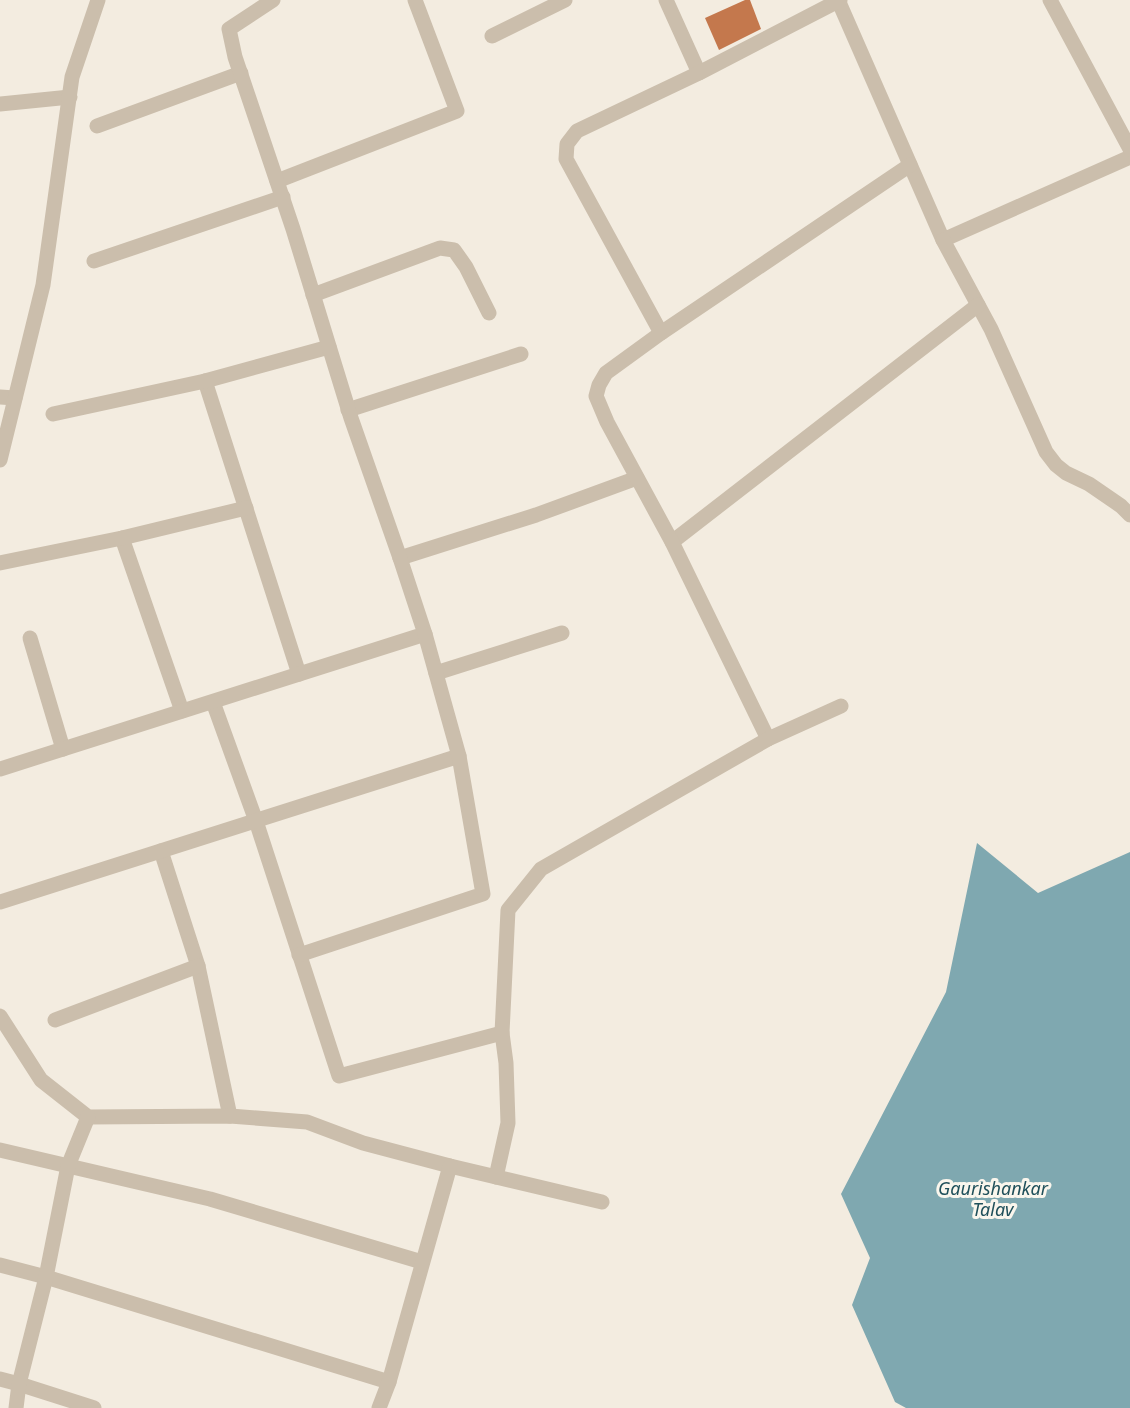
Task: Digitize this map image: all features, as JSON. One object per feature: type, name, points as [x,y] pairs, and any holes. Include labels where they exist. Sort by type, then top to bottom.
[{"type":"street","points":[[0,460],[8,398],[42,285],[72,77],[98,0]]},
{"type":"street","points":[[273,0],[230,30],[235,57],[283,197],[348,410],[425,634],[459,756],[483,894],[299,955]]},
{"type":"street","points":[[277,181],[457,111],[415,0]]},
{"type":"street","points":[[492,36],[565,0]]},
{"type":"street","points":[[666,0],[699,73]]},
{"type":"street","points":[[1050,0],[1130,149]]},
{"type":"street","points":[[661,333],[566,159],[567,144],[577,131],[699,73],[839,1],[943,240],[991,329],[1046,452],[1066,473],[1089,484],[1130,515]]},
{"type":"street","points":[[97,126],[241,73]]},
{"type":"street","points":[[0,104],[70,97]]},
{"type":"street","points":[[943,240],[1130,157]]},
{"type":"street","points":[[768,739],[672,542],[607,422],[596,396],[599,384],[606,372],[910,165]]},
{"type":"street","points":[[94,261],[283,197]]},
{"type":"street","points":[[313,295],[440,248],[454,250],[466,267],[489,313]]},
{"type":"street","points":[[672,542],[978,305]]},
{"type":"street","points":[[53,414],[205,381],[329,347]]},
{"type":"street","points":[[348,410],[521,354]]},
{"type":"street","points":[[205,381],[299,674]]},
{"type":"street","points":[[400,558],[536,515],[637,478]]},
{"type":"street","points":[[0,563],[122,538],[246,508]]},
{"type":"street","points":[[122,538],[182,711]]},
{"type":"street","points":[[436,673],[562,633]]},
{"type":"street","points":[[0,770],[425,634]]},
{"type":"street","points":[[30,638],[63,749]]},
{"type":"street","points":[[213,702],[256,820],[339,1076],[502,1033]]},
{"type":"street","points":[[496,1177],[508,1123],[506,1063],[502,1033],[508,910],[541,869],[768,739],[841,706]]},
{"type":"street","points":[[0,902],[459,756]]},
{"type":"street","points":[[161,851],[198,966],[230,1116]]},
{"type":"street","points":[[55,1020],[198,966]]},
{"type":"street","points":[[0,1016],[41,1080],[88,1118],[230,1116],[307,1122],[363,1143],[602,1202]]},
{"type":"street","points":[[15,1408],[46,1277],[68,1166],[88,1118]]},
{"type":"street","points":[[0,1150],[210,1199],[422,1262]]},
{"type":"street","points":[[379,1408],[389,1382],[450,1166]]},
{"type":"street","points":[[0,1265],[389,1382]]},
{"type":"street","points":[[0,1380],[94,1408]]},
{"type":"water","name":"Gaurishankar Talav","points":[[977,843],[1038,893],[1130,852],[1130,1408],[906,1408],[895,1402],[852,1305],[870,1258],[841,1194],[946,992]]},
{"type":"building","points":[[745,0],[750,0],[761,29],[719,50],[705,18]]}]
